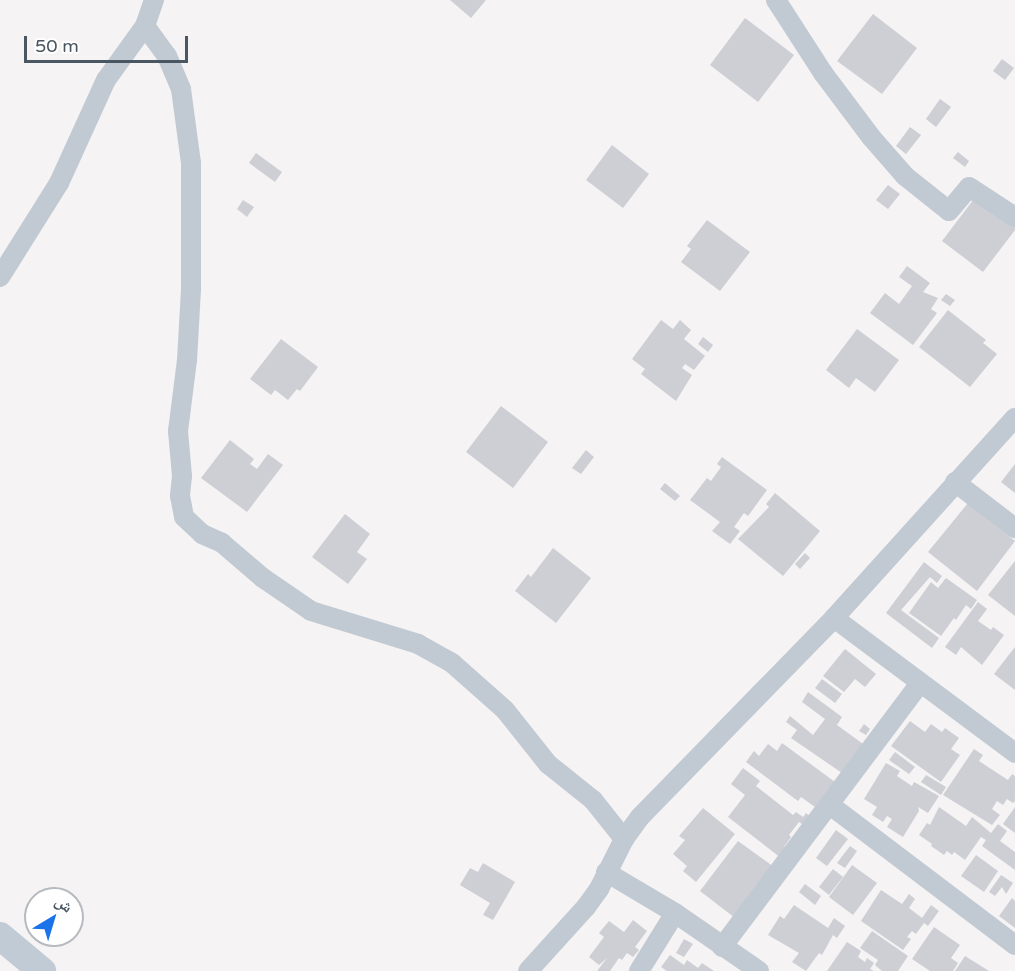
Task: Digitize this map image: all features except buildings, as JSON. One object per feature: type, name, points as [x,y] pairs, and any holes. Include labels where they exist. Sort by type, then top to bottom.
[{"type":"street","points":[[0,277],[59,183],[106,80],[144,26],[154,0]]},
{"type":"street","points":[[776,0],[823,73],[871,137],[905,176],[949,211],[969,188],[1015,217]]},
{"type":"street","points":[[144,26],[167,56],[181,89],[191,163],[191,289],[187,360],[178,431],[182,476],[180,496],[184,517],[202,534],[222,543],[262,578],[311,611],[418,644],[452,663],[504,711],[548,764],[593,800],[624,839]]},
{"type":"street","points":[[528,971],[586,907],[599,889],[624,839],[640,818],[834,618],[1015,418]]},
{"type":"street","points":[[955,482],[1015,528]]},
{"type":"street","points":[[834,618],[1015,753]]},
{"type":"street","points":[[722,946],[920,683]]},
{"type":"street","points":[[830,805],[1015,945]]},
{"type":"street","points":[[606,872],[675,913],[759,971]]},
{"type":"street","points":[[639,971],[675,913]]},
{"type":"street","points":[[0,936],[42,971]]}]
